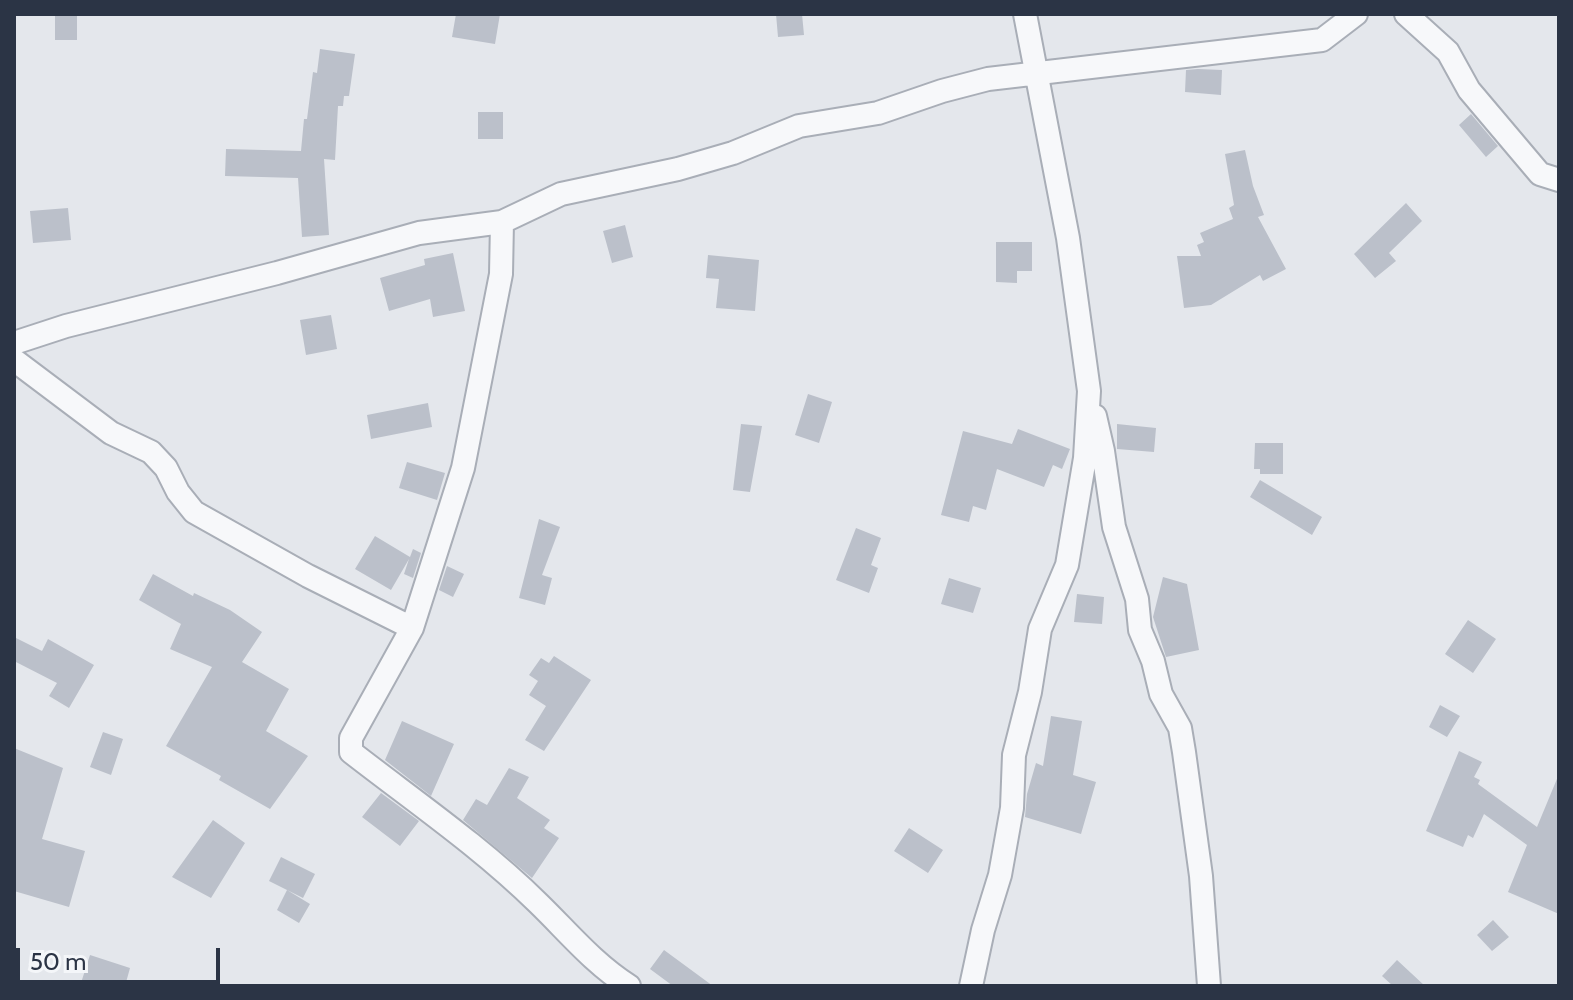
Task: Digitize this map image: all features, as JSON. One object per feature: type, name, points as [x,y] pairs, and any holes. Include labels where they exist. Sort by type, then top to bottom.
[{"type":"street","points":[[1025,14],[1068,238],[1089,391],[1103,451],[1114,527],[1137,599],[1140,630],[1153,661],[1161,694],[1180,728],[1201,876],[1209,986]]},
{"type":"street","points":[[14,343],[66,326],[277,273],[419,233],[502,222],[561,194],[719,157],[799,126],[878,113],[988,79],[1322,40],[1356,14]]},
{"type":"street","points":[[1406,14],[1448,52],[1469,90],[1540,174],[1559,180]]},
{"type":"street","points":[[502,222],[501,274],[463,468],[412,628],[351,738],[351,752],[472,846],[538,903],[591,957],[629,986]]},
{"type":"street","points":[[14,360],[111,433],[151,452],[166,468],[178,492],[194,512],[308,576],[412,628]]},
{"type":"street","points":[[971,986],[983,930],[1000,875],[1012,808],[1014,755],[1030,692],[1040,629],[1067,565],[1085,458],[1089,391]]},
{"type":"building","points":[[55,14],[77,14],[77,40],[55,40]]},
{"type":"building","points":[[456,14],[500,14],[495,44],[452,37]]},
{"type":"building","points":[[776,14],[802,14],[804,35],[778,37]]},
{"type":"building","points":[[320,49],[355,54],[349,96],[344,96],[343,106],[338,106],[335,160],[324,159],[329,235],[302,237],[298,178],[225,176],[226,149],[301,151],[304,119],[307,119],[313,72],[317,73]]},
{"type":"building","points":[[1186,70],[1222,70],[1221,95],[1185,92]]},
{"type":"building","points":[[478,112],[503,112],[503,139],[478,139]]},
{"type":"building","points":[[1471,114],[1498,146],[1486,157],[1459,125]]},
{"type":"building","points":[[1245,150],[1253,186],[1264,215],[1258,217],[1286,269],[1263,281],[1260,275],[1211,305],[1184,308],[1177,256],[1201,256],[1197,245],[1204,242],[1200,233],[1233,219],[1229,208],[1234,205],[1225,154]]},
{"type":"building","points":[[1406,203],[1422,221],[1389,253],[1396,261],[1375,278],[1354,254]]},
{"type":"building","points":[[68,208],[71,240],[33,243],[30,211]]},
{"type":"building","points":[[625,225],[633,257],[612,263],[603,231]]},
{"type":"building","points":[[996,242],[1032,242],[1032,271],[1017,271],[1017,283],[996,282]]},
{"type":"building","points":[[453,253],[465,311],[433,317],[430,299],[389,311],[380,278],[425,265],[424,259]]},
{"type":"building","points":[[708,255],[759,260],[755,311],[716,308],[719,279],[706,278]]},
{"type":"building","points":[[331,315],[337,349],[306,355],[300,320]]},
{"type":"building","points":[[808,394],[832,402],[819,443],[795,435]]},
{"type":"building","points":[[428,403],[432,427],[371,439],[367,415]]},
{"type":"building","points":[[741,424],[762,426],[750,492],[733,490]]},
{"type":"building","points":[[1117,424],[1156,428],[1154,452],[1117,449]]},
{"type":"building","points":[[1018,429],[1070,449],[1062,469],[1053,465],[1044,487],[997,469],[986,510],[973,506],[969,522],[941,515],[963,431],[1012,444]]},
{"type":"building","points":[[1255,443],[1283,443],[1283,474],[1260,474],[1260,469],[1254,469]]},
{"type":"building","points":[[407,462],[445,473],[437,500],[399,488]]},
{"type":"building","points":[[1260,480],[1322,517],[1312,535],[1250,497]]},
{"type":"building","points":[[539,519],[560,527],[542,575],[552,578],[545,605],[519,598]]},
{"type":"building","points":[[856,528],[881,538],[871,565],[878,568],[869,593],[836,580]]},
{"type":"building","points":[[375,536],[410,557],[413,549],[421,553],[413,578],[404,574],[409,559],[391,590],[355,569]]},
{"type":"building","points":[[447,566],[464,574],[453,597],[439,590]]},
{"type":"building","points":[[153,574],[193,596],[194,593],[230,610],[262,632],[242,662],[289,689],[266,731],[308,756],[270,809],[219,780],[221,776],[166,746],[212,667],[170,649],[181,624],[139,600]]},
{"type":"building","points":[[1163,577],[1187,584],[1199,650],[1166,657],[1153,617]]},
{"type":"building","points":[[949,578],[981,588],[973,613],[941,604]]},
{"type":"building","points":[[1077,594],[1104,597],[1102,624],[1074,622]]},
{"type":"building","points":[[1468,620],[1496,639],[1473,673],[1445,654]]},
{"type":"building","points":[[14,637],[42,651],[48,639],[94,665],[69,708],[49,696],[57,683],[14,661]]},
{"type":"building","points":[[554,656],[591,680],[544,751],[525,740],[546,706],[529,695],[538,681],[529,675],[541,658],[549,663]]},
{"type":"building","points":[[1440,705],[1460,716],[1447,737],[1429,727]]},
{"type":"building","points":[[1051,716],[1082,721],[1073,775],[1096,782],[1081,834],[1025,817],[1027,794],[1036,763],[1043,766]]},
{"type":"building","points":[[402,721],[454,744],[431,796],[385,760]]},
{"type":"building","points":[[103,732],[123,739],[111,775],[90,767]]},
{"type":"building","points":[[14,748],[63,768],[42,839],[85,851],[69,907],[14,891]]},
{"type":"building","points":[[1459,751],[1482,762],[1474,777],[1480,780],[1478,784],[1537,827],[1559,774],[1559,914],[1508,892],[1527,845],[1484,814],[1473,838],[1468,835],[1463,847],[1426,831]]},
{"type":"building","points":[[509,768],[529,777],[517,798],[550,820],[544,828],[559,838],[532,878],[463,820],[476,799],[487,805]]},
{"type":"building","points":[[381,793],[419,821],[400,846],[362,817]]},
{"type":"building","points":[[213,820],[245,843],[211,898],[172,877]]},
{"type":"building","points":[[909,828],[943,850],[928,873],[894,851]]},
{"type":"building","points":[[281,857],[315,874],[303,898],[269,881]]},
{"type":"building","points":[[287,890],[310,904],[299,923],[277,910]]},
{"type":"building","points":[[1493,920],[1509,937],[1492,951],[1477,935]]},
{"type":"building","points":[[664,950],[713,986],[673,986],[650,969]]},
{"type":"building","points":[[90,955],[130,968],[125,986],[80,986]]},
{"type":"building","points":[[1397,960],[1425,986],[1393,986],[1382,976]]}]
